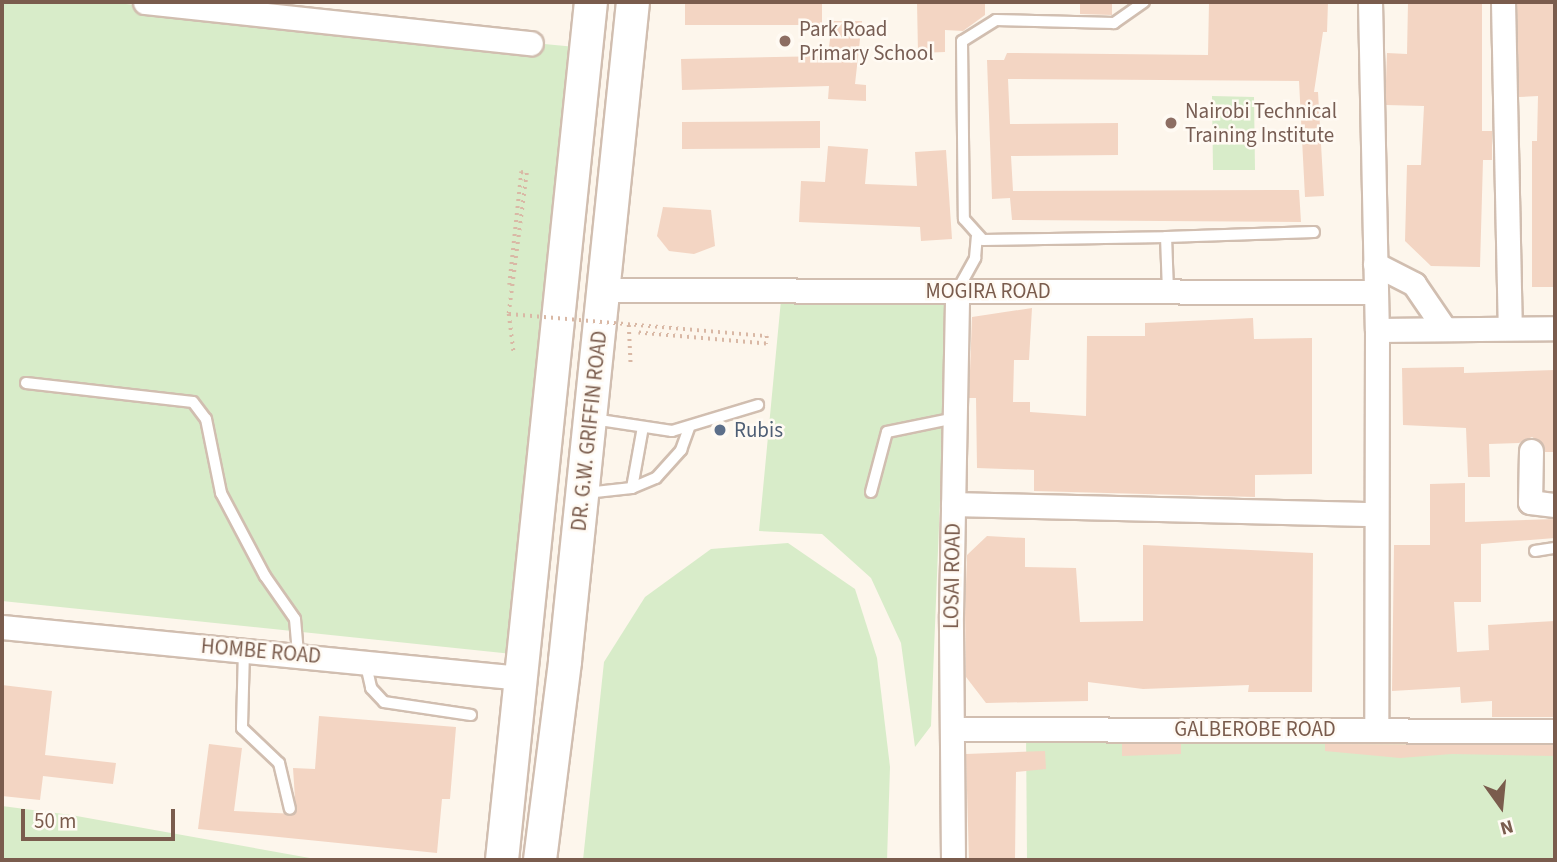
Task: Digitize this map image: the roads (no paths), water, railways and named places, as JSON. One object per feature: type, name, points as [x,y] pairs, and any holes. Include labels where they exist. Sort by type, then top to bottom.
[{"type":"main road","name":"DR. G.W. GRIFFIN ROAD","points":[[502,860],[591,2]]},
{"type":"main road","name":"DR. G.W. GRIFFIN ROAD","points":[[540,860],[582,493],[633,2]]},
{"type":"street","points":[[145,2],[531,43]]},
{"type":"street","points":[[1370,2],[1374,292],[1377,330],[1376,729]]},
{"type":"street","points":[[1503,2],[1510,327]]},
{"type":"street","points":[[1375,264],[1414,284],[1444,328]]},
{"type":"street","name":"MOGIRA ROAD","points":[[603,290],[1374,292]]},
{"type":"street","name":"LOSAI ROAD","points":[[953,860],[955,729],[951,614],[957,291]]},
{"type":"street","points":[[1377,330],[1555,328]]},
{"type":"street","points":[[1531,451],[1530,502],[1555,506]]},
{"type":"street","points":[[953,503],[1375,514]]},
{"type":"street","name":"HOMBE ROAD","points":[[2,627],[521,677]]},
{"type":"street","name":"GALBEROBE ROAD","points":[[955,729],[1555,731]]},
{"type":"lane","points":[[957,291],[975,258],[976,237],[964,219],[962,41],[996,20],[1114,23],[1144,2]]},
{"type":"lane","points":[[976,237],[1166,237],[1314,232]]},
{"type":"lane","points":[[1166,237],[1168,291]]},
{"type":"lane","points":[[26,383],[193,402],[206,419],[221,493],[265,576],[295,619],[298,654]]},
{"type":"lane","points":[[590,419],[643,428],[689,428],[758,405]]},
{"type":"lane","points":[[871,492],[887,432],[955,418]]},
{"type":"lane","points":[[632,488],[643,428]]},
{"type":"lane","points":[[582,493],[632,488],[667,470],[689,428]]},
{"type":"lane","points":[[1535,551],[1555,548]]},
{"type":"lane","points":[[244,650],[242,728],[279,763],[290,809]]},
{"type":"lane","points":[[365,661],[371,688],[384,702],[471,715]]},
{"type":"place","name":"Park Road Primary School","points":[[785,41]]},
{"type":"place","name":"Nairobi Technical Training Institute","points":[[1171,123]]},
{"type":"place","name":"Rubis","points":[[720,430]]}]
